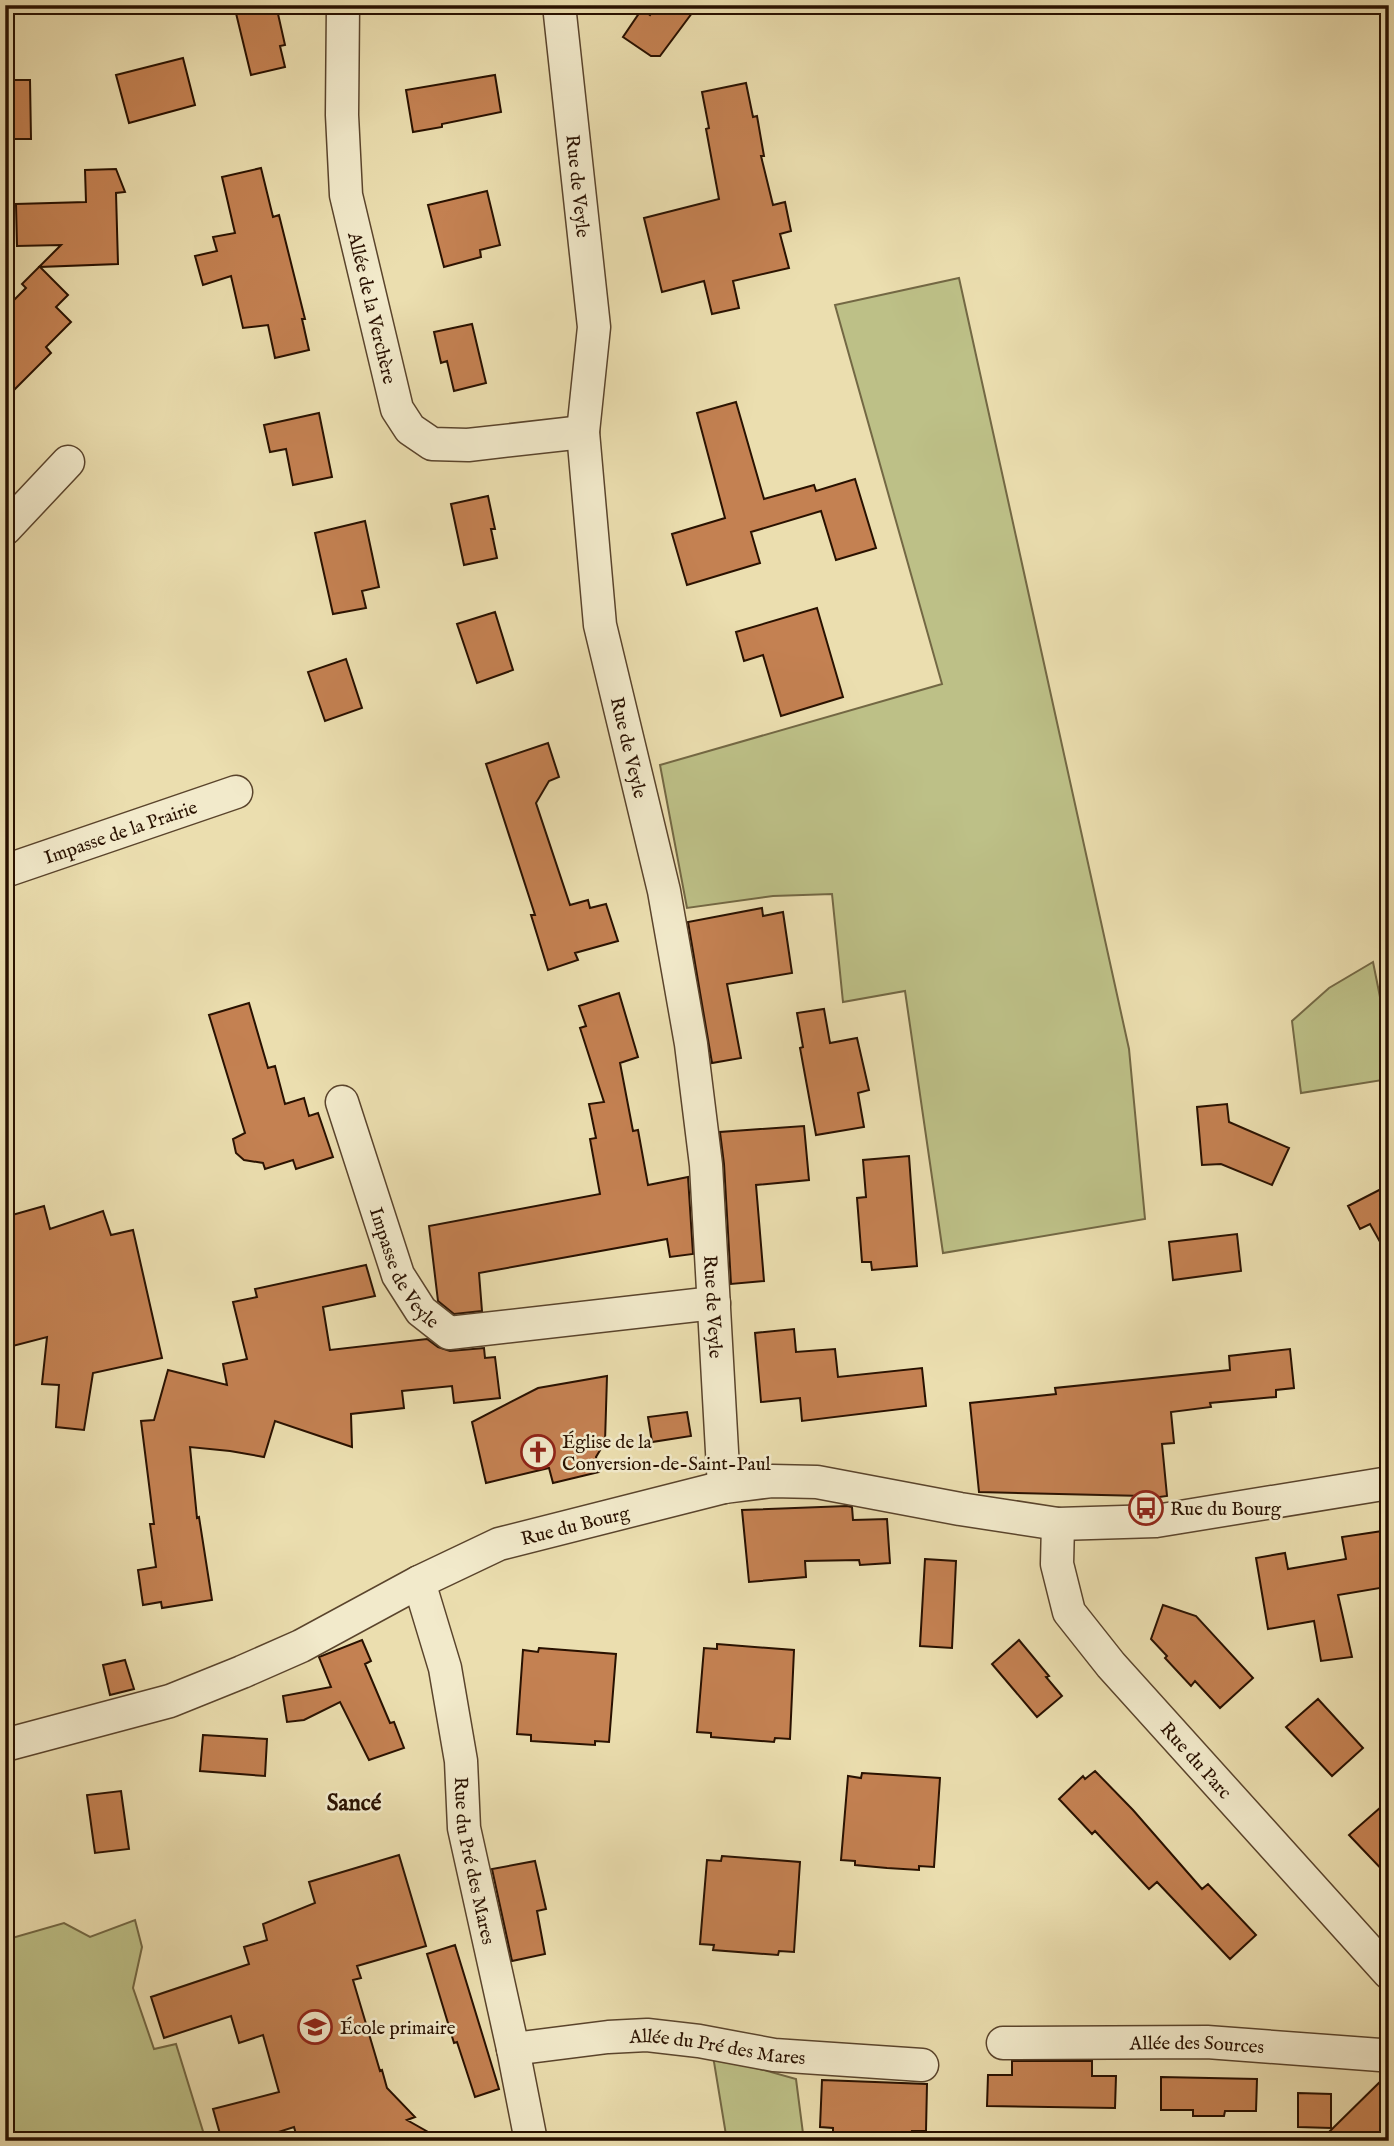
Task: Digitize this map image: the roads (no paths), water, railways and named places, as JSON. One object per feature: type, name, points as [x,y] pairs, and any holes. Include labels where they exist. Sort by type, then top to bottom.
[{"type":"street","name":"Allée de la Verchère","points":[[343,5],[342,115],[346,195],[397,409],[410,429],[432,444],[468,445],[583,432]]},
{"type":"street","name":"Rue de Veyle","points":[[559,5],[594,327],[583,432],[600,625],[664,891],[691,1044],[706,1165],[724,1487]]},
{"type":"street","points":[[5,529],[68,462]]},
{"type":"street","name":"Impasse de la Prairie","points":[[5,871],[236,792]]},
{"type":"street","name":"Impasse de Veyle","points":[[342,1101],[398,1275],[421,1311],[449,1333],[714,1303]]},
{"type":"street","name":"Rue du Bourg","points":[[5,1745],[170,1701],[301,1646],[419,1582],[499,1544],[724,1487],[772,1481],[817,1482],[1058,1524],[1156,1521],[1389,1483]]},
{"type":"street","name":"Rue du Parc","points":[[1058,1524],[1057,1564],[1069,1612],[1111,1665],[1389,1973]]},
{"type":"street","name":"Rue du Pré des Mares","points":[[419,1582],[445,1668],[461,1761],[464,1828],[531,2141]]},
{"type":"street","name":"Allée du Pré des Mares","points":[[513,2049],[608,2037],[648,2035],[774,2055],[922,2065]]},
{"type":"street","name":"Allée des Sources","points":[[1003,2043],[1207,2042],[1380,2055],[1389,2053]]},
{"type":"place","name":"Église de la Conversion-de-Saint-Paul","points":[[538,1452]]},
{"type":"place","name":"Rue du Bourg","points":[[1146,1508]]},
{"type":"place","name":"École primaire","points":[[315,2027]]},
{"type":"district","name":"Sancé","points":[[354,1802]]}]
